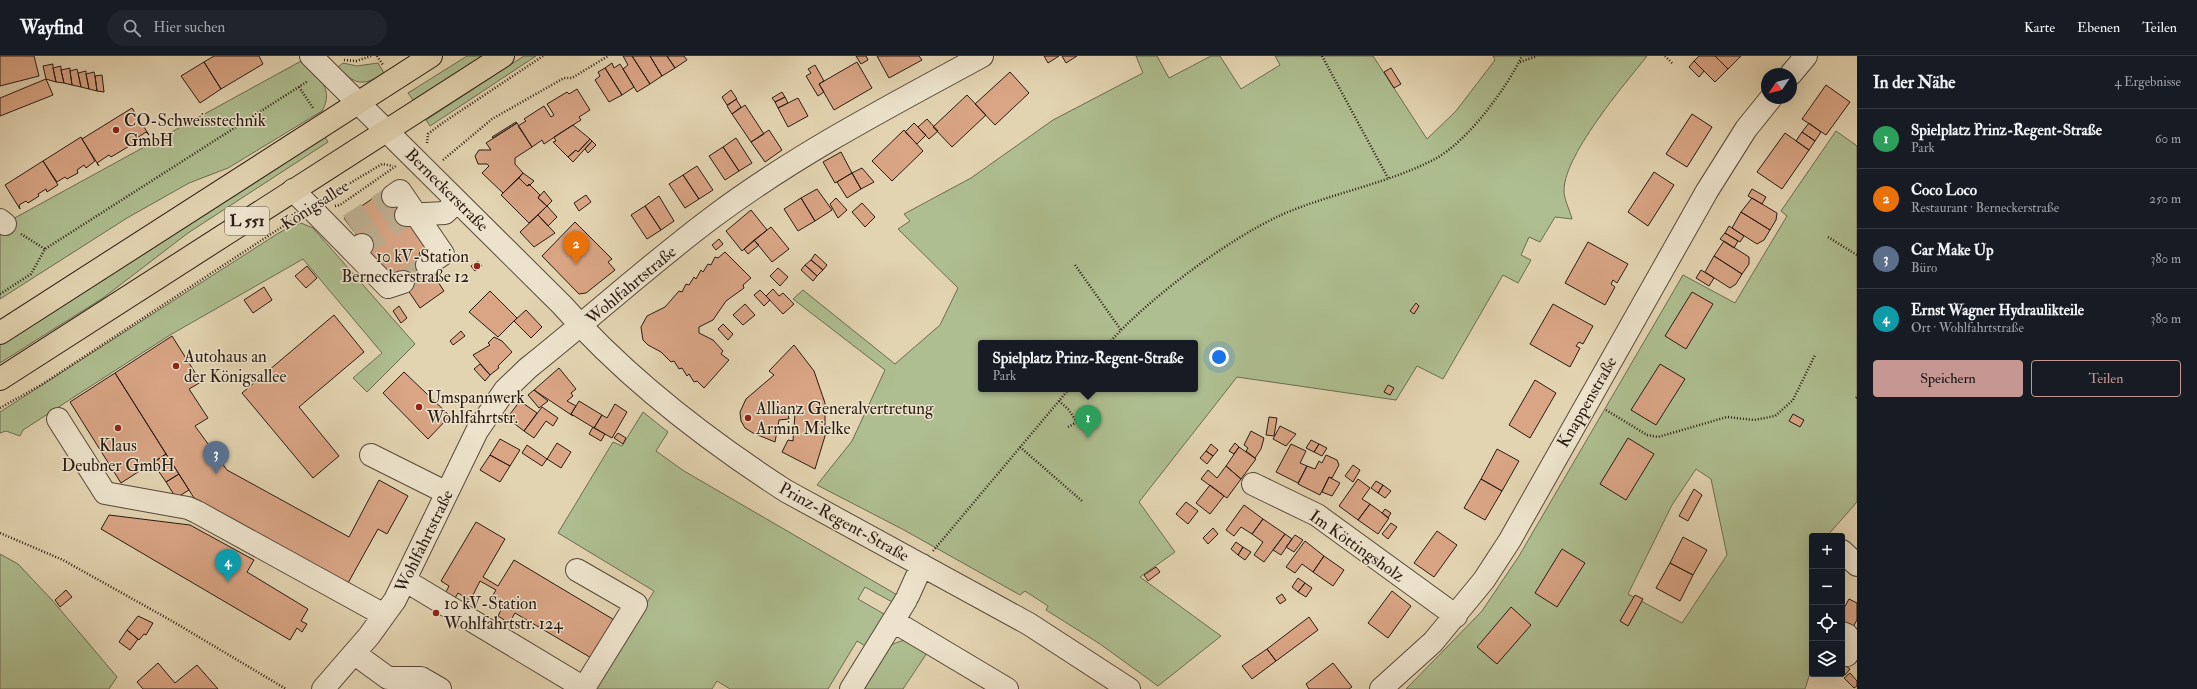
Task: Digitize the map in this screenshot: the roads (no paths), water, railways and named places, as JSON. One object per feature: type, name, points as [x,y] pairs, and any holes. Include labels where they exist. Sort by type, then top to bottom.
[{"type":"main road","name":"L 551","points":[[0,333],[430,56]]},
{"type":"main road","name":"Königsallee","points":[[0,379],[503,56]]},
{"type":"street","name":"Wohlfahrtstraße","points":[[323,689],[355,654],[384,615],[406,581],[476,432],[504,390],[528,368],[707,221],[745,195],[955,62],[982,56]]},
{"type":"street","points":[[1796,68],[1806,56]]},
{"type":"street","name":"Berneckerstraße","points":[[318,63],[386,131],[404,161],[457,201],[581,326]]},
{"type":"street","name":"Knappenstraße","points":[[1381,689],[1433,642],[1456,616],[1484,580],[1510,540],[1707,191],[1746,129],[1766,104]]},
{"type":"street","points":[[293,190],[311,208],[343,230],[388,287],[402,282]]},
{"type":"street","points":[[393,196],[400,191],[411,214],[444,254],[427,266]]},
{"type":"street","points":[[411,214],[445,213],[457,201]]},
{"type":"street","name":"Prinz-Regent-Straße","points":[[581,326],[598,344],[656,397],[754,470],[786,491],[1029,624],[1129,689]]},
{"type":"street","points":[[58,419],[105,493],[188,508],[384,615]]},
{"type":"street","points":[[371,455],[447,494]]},
{"type":"street","name":"Im Köttingsholz","points":[[1253,484],[1317,515],[1456,616]]},
{"type":"street","points":[[1845,554],[1857,565]]},
{"type":"street","points":[[851,689],[907,598],[922,565]]},
{"type":"street","points":[[406,581],[584,688],[636,604],[577,570]]},
{"type":"street","points":[[893,621],[1007,689]]},
{"type":"street","points":[[1845,634],[1852,643],[1849,658]]},
{"type":"street","points":[[355,654],[388,678],[420,678],[440,689]]},
{"type":"tunnel","points":[[349,225],[393,196]]},
{"type":"tunnel","points":[[362,245],[406,215]]},
{"type":"tunnel","points":[[403,282],[427,265]]},
{"type":"place","name":"CO-Schweisstechnik GmbH","points":[[116,130]]},
{"type":"place","name":"Coco Loco","points":[[576,264]]},
{"type":"place","name":"10 kV-Station Berneckerstraße 12","points":[[477,266]]},
{"type":"place","name":"Autohaus an der Königsallee","points":[[176,366]]},
{"type":"place","name":"Umspannwerk Wohlfahrtstr.","points":[[419,407]]},
{"type":"place","name":"Allianz Generalvertretung Armin Mielke","points":[[748,418]]},
{"type":"place","name":"Klaus Deubner GmbH","points":[[118,428]]},
{"type":"place","name":"Spielplatz Prinz-Regent-Straße","points":[[1088,438]]},
{"type":"place","name":"Car Make Up","points":[[216,474]]},
{"type":"place","name":"Ernst Wagner Hydraulikteile","points":[[228,582]]},
{"type":"place","name":"10 kV-Station Wohlfahrtstr. 124","points":[[436,613]]}]
